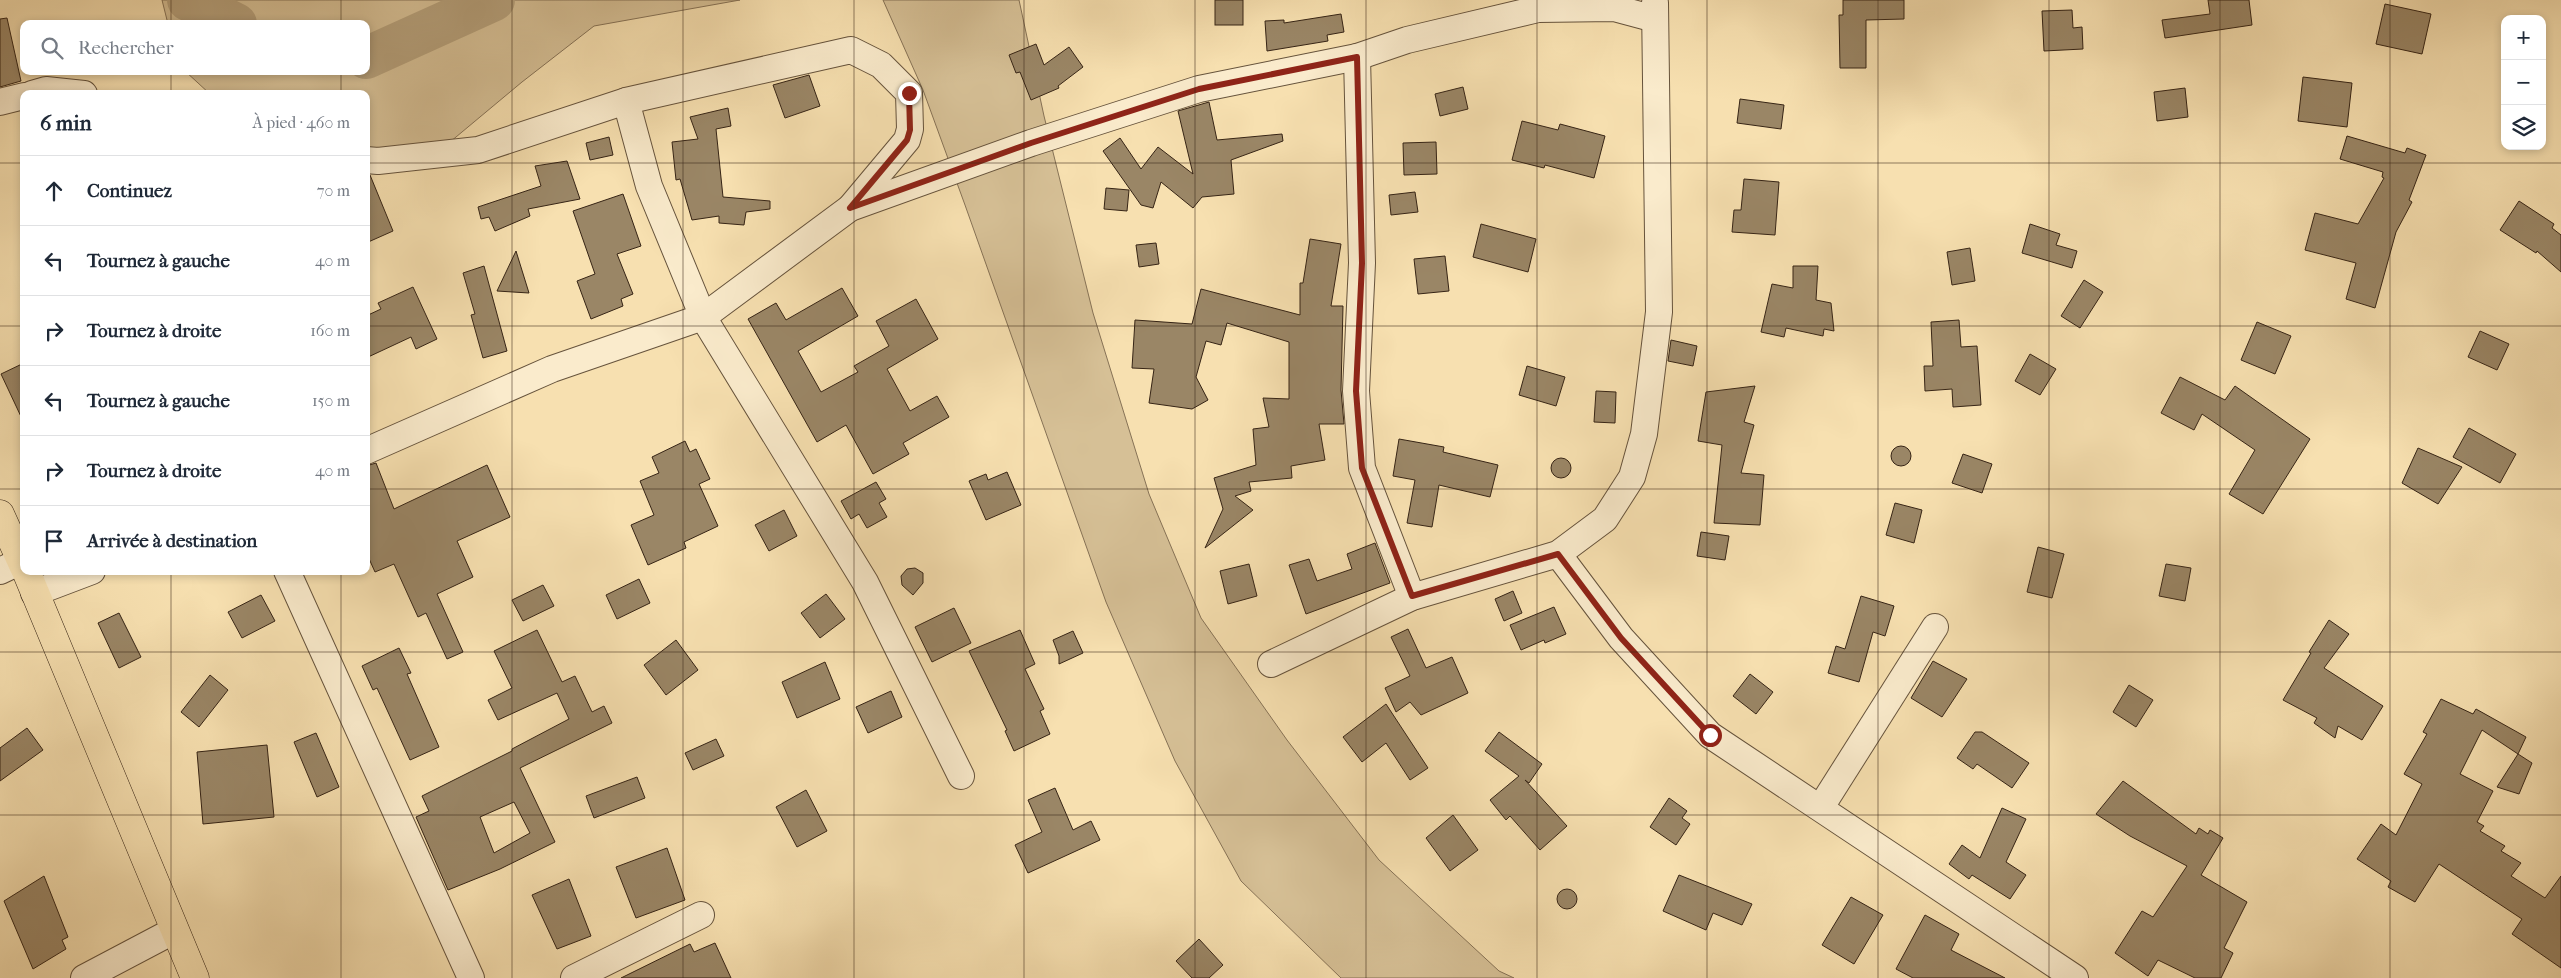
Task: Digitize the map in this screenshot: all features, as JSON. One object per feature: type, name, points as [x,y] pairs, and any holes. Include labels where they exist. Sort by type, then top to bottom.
[{"type":"main road","points":[[0,514],[20,569]]},
{"type":"main road","points":[[22,575],[195,978]]},
{"type":"street","points":[[850,208],[1031,143],[1199,89],[1357,57],[1407,40],[1538,10],[1614,8],[1655,10],[1659,312],[1644,434],[1632,477],[1605,518],[1558,554],[1412,596],[1272,664]]},
{"type":"street","points":[[370,160],[478,150],[626,101],[851,50],[881,65],[909,93],[910,130],[907,140],[850,208],[703,317],[552,369],[370,449]]},
{"type":"street","points":[[1357,57],[1362,263],[1356,391],[1362,468],[1412,596]]},
{"type":"street","points":[[0,102],[20,97]]},
{"type":"street","points":[[626,101],[649,186],[703,317],[865,582],[961,776]]},
{"type":"street","points":[[1558,554],[1621,638],[1710,735],[1821,806],[2074,978]]},
{"type":"street","points":[[289,575],[471,978]]},
{"type":"street","points":[[1821,806],[1935,627]]},
{"type":"street","points":[[574,978],[701,915]]},
{"type":"street","points":[[84,978],[175,930]]},
{"type":"shaded area","points":[[162,0],[740,0],[594,26],[522,82],[444,147],[396,156],[370,149],[370,90],[206,90],[189,75],[370,75],[370,20],[167,20]]},
{"type":"shaded area","points":[[883,0],[1019,0],[1044,116],[1093,313],[1149,494],[1201,618],[1287,740],[1379,860],[1499,971],[1514,978],[1341,978],[1241,881],[1175,761],[1106,602],[923,90]]},
{"type":"building","points":[[1215,0],[1243,0],[1243,25],[1215,25]]},
{"type":"building","points":[[1843,0],[1904,0],[1904,19],[1866,20],[1866,68],[1840,68],[1839,15],[1843,15]]},
{"type":"building","points":[[2208,0],[2249,0],[2252,25],[2165,38],[2162,20],[2210,14]]},
{"type":"building","points":[[2385,4],[2431,14],[2422,54],[2376,44]]},
{"type":"building","points":[[2072,10],[2073,28],[2082,27],[2083,49],[2044,51],[2042,11]]},
{"type":"building","points":[[1341,14],[1344,32],[1327,35],[1328,41],[1267,51],[1265,21],[1284,20],[1284,23]]},
{"type":"building","points":[[7,18],[21,81],[0,87],[0,19]]},
{"type":"building","points":[[1036,44],[1044,65],[1069,47],[1083,67],[1058,86],[1059,88],[1031,100],[1020,72],[1016,73],[1009,55]]},
{"type":"building","points":[[809,75],[820,106],[785,118],[773,85]]},
{"type":"building","points":[[2303,77],[2352,83],[2347,127],[2298,121]]},
{"type":"building","points":[[1463,87],[1468,109],[1440,116],[1435,94]]},
{"type":"building","points":[[2185,88],[2188,117],[2157,121],[2154,92]]},
{"type":"building","points":[[1740,99],[1784,105],[1781,129],[1737,123]]},
{"type":"building","points":[[1209,102],[1217,140],[1282,134],[1283,141],[1231,160],[1234,194],[1202,197],[1193,208],[1161,182],[1153,208],[1141,205],[1103,151],[1120,138],[1141,169],[1158,147],[1193,174],[1178,111]]},
{"type":"building","points":[[728,108],[731,126],[716,129],[723,197],[770,201],[770,209],[746,212],[744,225],[719,223],[719,216],[692,220],[680,179],[676,180],[672,142],[698,139],[690,117]]},
{"type":"building","points":[[1522,121],[1558,130],[1560,124],[1605,136],[1594,178],[1545,165],[1544,168],[1512,160]]},
{"type":"building","points":[[2347,136],[2405,153],[2407,148],[2426,155],[2409,200],[2412,202],[2396,232],[2375,308],[2346,299],[2356,263],[2305,250],[2315,213],[2358,224],[2384,178],[2382,177],[2383,172],[2340,159]]},
{"type":"building","points":[[609,137],[613,155],[590,160],[586,143]]},
{"type":"building","points":[[1436,142],[1437,174],[1404,175],[1403,143]]},
{"type":"building","points":[[567,161],[580,199],[528,209],[530,216],[495,231],[489,217],[481,219],[478,207],[541,186],[535,166]]},
{"type":"building","points":[[370,175],[393,231],[370,241]]},
{"type":"building","points":[[1744,179],[1779,182],[1775,235],[1732,232],[1734,210],[1741,210]]},
{"type":"building","points":[[1106,188],[1129,190],[1127,211],[1104,209]]},
{"type":"building","points":[[1415,192],[1418,212],[1391,215],[1389,195]]},
{"type":"building","points":[[623,194],[641,246],[617,254],[633,294],[621,299],[623,306],[591,319],[577,281],[595,274],[573,211]]},
{"type":"building","points":[[2519,201],[2554,224],[2552,228],[2561,235],[2561,272],[2537,251],[2536,253],[2500,230]]},
{"type":"building","points":[[1481,224],[1536,239],[1528,272],[1473,257]]},
{"type":"building","points":[[2030,224],[2060,234],[2056,245],[2077,251],[2072,268],[2022,253]]},
{"type":"building","points":[[1310,239],[1341,244],[1331,306],[1343,306],[1341,390],[1344,424],[1319,424],[1325,460],[1291,466],[1292,478],[1249,482],[1251,491],[1235,496],[1253,510],[1205,548],[1223,509],[1214,478],[1256,465],[1253,429],[1269,427],[1263,398],[1289,399],[1289,342],[1227,323],[1221,345],[1206,341],[1196,377],[1208,400],[1192,409],[1149,403],[1154,369],[1132,368],[1135,320],[1192,324],[1201,289],[1300,315],[1300,283],[1303,283]]},
{"type":"building","points":[[1156,243],[1159,264],[1139,267],[1136,245]]},
{"type":"building","points":[[1970,248],[1975,281],[1952,285],[1947,252]]},
{"type":"building","points":[[516,251],[529,293],[497,291]]},
{"type":"building","points":[[1445,256],[1449,291],[1418,294],[1414,259]]},
{"type":"building","points":[[484,266],[507,351],[483,358],[471,315],[475,314],[463,273]]},
{"type":"building","points":[[1793,266],[1818,266],[1816,300],[1831,303],[1834,331],[1824,329],[1823,336],[1786,328],[1784,337],[1761,332],[1772,284],[1793,288]]},
{"type":"building","points":[[2084,280],[2103,292],[2080,328],[2061,316]]},
{"type":"building","points":[[413,287],[437,339],[416,349],[411,337],[370,356],[370,314],[381,309],[378,303]]},
{"type":"building","points":[[842,288],[858,316],[798,351],[821,392],[858,372],[854,366],[889,346],[876,321],[916,299],[938,339],[887,369],[910,411],[937,396],[949,417],[903,443],[909,454],[873,474],[846,425],[817,442],[748,319],[776,303],[786,320]]},
{"type":"building","points":[[1959,320],[1961,347],[1977,346],[1981,405],[1953,407],[1952,389],[1925,391],[1924,366],[1933,366],[1931,322]]},
{"type":"building","points":[[2257,322],[2291,336],[2275,374],[2241,360]]},
{"type":"building","points":[[2480,331],[2509,344],[2497,370],[2468,357]]},
{"type":"building","points":[[1671,340],[1697,346],[1693,366],[1668,361]]},
{"type":"building","points":[[2030,354],[2056,369],[2040,395],[2015,381]]},
{"type":"building","points":[[20,365],[20,414],[1,374]]},
{"type":"building","points":[[1527,366],[1565,377],[1556,406],[1519,395]]},
{"type":"building","points":[[2180,377],[2225,400],[2235,386],[2310,439],[2263,514],[2229,494],[2255,450],[2202,414],[2194,430],[2161,413]]},
{"type":"building","points":[[1755,386],[1744,422],[1754,425],[1741,473],[1764,475],[1760,525],[1714,523],[1722,445],[1698,441],[1706,392]]},
{"type":"building","points":[[1596,391],[1616,392],[1615,423],[1594,422]]},
{"type":"building","points":[[2469,428],[2516,454],[2500,483],[2453,457]]},
{"type":"building","points":[[1399,439],[1444,447],[1443,452],[1498,465],[1490,497],[1439,485],[1432,527],[1407,523],[1415,480],[1393,476]]},
{"type":"building","points":[[685,441],[690,452],[696,449],[710,479],[699,484],[718,526],[684,542],[686,548],[648,565],[631,525],[654,515],[640,481],[659,473],[652,457]]},
{"type":"building","points":[[1901,446],[1908,449],[1911,456],[1908,463],[1901,466],[1894,463],[1891,456],[1894,449]]},
{"type":"building","points":[[2418,448],[2462,467],[2438,504],[2402,483]]},
{"type":"building","points":[[1963,454],[1992,464],[1982,493],[1952,483]]},
{"type":"building","points":[[1561,458],[1568,461],[1571,468],[1568,475],[1561,478],[1554,475],[1551,468],[1554,461]]},
{"type":"building","points":[[376,463],[394,509],[487,465],[510,517],[457,541],[473,577],[437,594],[463,652],[447,659],[426,613],[418,617],[394,564],[375,572],[370,561],[370,465]]},
{"type":"building","points":[[1007,472],[1021,505],[986,520],[969,481],[986,474],[988,480]]},
{"type":"building","points":[[876,482],[886,499],[879,503],[887,517],[867,528],[859,514],[851,519],[841,501]]},
{"type":"building","points":[[1895,503],[1922,510],[1914,543],[1886,535]]},
{"type":"building","points":[[784,510],[797,536],[769,551],[755,525]]},
{"type":"building","points":[[1701,532],[1729,536],[1725,560],[1697,556]]},
{"type":"building","points":[[1375,543],[1390,583],[1306,614],[1289,565],[1309,559],[1317,581],[1352,569],[1347,554]]},
{"type":"building","points":[[2038,547],[2064,554],[2052,598],[2027,592]]},
{"type":"building","points":[[1249,564],[1257,596],[1228,604],[1220,571]]},
{"type":"building","points":[[2166,564],[2191,568],[2185,601],[2159,596]]},
{"type":"building","points":[[915,568],[923,573],[923,583],[913,595],[902,585],[901,576],[907,569]]},
{"type":"building","points":[[639,579],[650,603],[617,619],[606,595]]},
{"type":"building","points":[[543,585],[554,606],[523,621],[512,600]]},
{"type":"building","points":[[1513,591],[1522,613],[1504,621],[1495,599]]},
{"type":"building","points":[[826,594],[845,619],[820,638],[801,613]]},
{"type":"building","points":[[261,595],[275,621],[242,638],[228,612]]},
{"type":"building","points":[[1861,596],[1894,606],[1885,636],[1873,632],[1859,682],[1828,673],[1836,646],[1845,649]]},
{"type":"building","points":[[1554,607],[1566,634],[1545,643],[1544,640],[1521,650],[1510,625]]},
{"type":"building","points":[[954,608],[971,643],[932,662],[915,627]]},
{"type":"building","points":[[119,613],[141,657],[119,668],[98,623]]},
{"type":"building","points":[[2329,620],[2349,634],[2324,668],[2383,706],[2362,740],[2338,726],[2335,738],[2314,723],[2317,718],[2283,700]]},
{"type":"building","points":[[1408,629],[1426,668],[1452,657],[1468,693],[1421,715],[1410,702],[1396,712],[1385,688],[1410,676],[1391,637]]},
{"type":"building","points":[[537,630],[562,682],[575,676],[592,712],[604,706],[612,723],[520,768],[555,842],[500,869],[448,890],[416,817],[429,811],[422,796],[512,751],[512,749],[569,719],[557,693],[498,720],[488,700],[512,688],[494,651]],"holes":[[[514,802],[530,833],[494,853],[480,817]]]},
{"type":"building","points":[[1020,630],[1035,664],[1025,669],[1044,709],[1040,711],[1050,734],[1014,751],[1005,731],[1007,730],[969,651]]},
{"type":"building","points":[[1073,631],[1083,653],[1059,664],[1059,656],[1053,640]]},
{"type":"building","points":[[676,640],[698,670],[666,695],[644,665]]},
{"type":"building","points":[[399,648],[411,673],[407,674],[439,747],[410,760],[377,688],[373,690],[362,666]]},
{"type":"building","points":[[1933,661],[1967,679],[1942,717],[1911,698]]},
{"type":"building","points":[[825,662],[840,699],[797,718],[782,682]]},
{"type":"building","points":[[1750,674],[1773,692],[1756,714],[1733,696]]},
{"type":"building","points":[[210,675],[228,690],[199,727],[181,712]]},
{"type":"building","points":[[2129,685],[2153,700],[2136,727],[2113,712]]},
{"type":"building","points":[[891,691],[902,717],[868,733],[856,707]]},
{"type":"building","points":[[2441,699],[2473,714],[2476,709],[2526,737],[2518,754],[2482,730],[2460,774],[2493,791],[2477,822],[2484,826],[2480,831],[2505,846],[2501,851],[2521,863],[2511,876],[2545,898],[2561,876],[2561,968],[2512,934],[2522,919],[2439,864],[2415,902],[2388,887],[2391,881],[2357,859],[2381,824],[2396,835],[2422,784],[2404,774],[2427,734],[2423,732]]},
{"type":"building","points":[[1386,704],[1428,768],[1410,780],[1386,743],[1362,762],[1343,737]]},
{"type":"building","points":[[27,728],[43,750],[0,781],[0,748]]},
{"type":"building","points":[[1499,732],[1542,764],[1529,783],[1525,780],[1567,826],[1540,850],[1510,816],[1506,820],[1490,800],[1519,776],[1485,751]]},
{"type":"building","points":[[1975,732],[1982,732],[2029,763],[2012,788],[1977,764],[1973,769],[1957,758]]},
{"type":"building","points":[[316,733],[339,787],[317,797],[294,742]]},
{"type":"building","points":[[716,739],[724,756],[693,770],[685,753]]},
{"type":"building","points":[[267,745],[274,817],[203,824],[197,752]]},
{"type":"building","points":[[2518,754],[2532,763],[2519,794],[2497,787]]},
{"type":"building","points":[[637,777],[645,798],[594,818],[586,796]]},
{"type":"building","points":[[2123,781],[2196,834],[2199,828],[2208,834],[2210,830],[2223,838],[2201,875],[2247,902],[2224,948],[2233,953],[2221,978],[2195,978],[2158,960],[2148,976],[2115,953],[2142,911],[2153,917],[2187,866],[2130,836],[2096,814]]},
{"type":"building","points":[[1055,788],[1073,830],[1091,821],[1100,840],[1028,873],[1015,845],[1042,832],[1028,800]]},
{"type":"building","points":[[806,790],[827,831],[797,847],[776,807]]},
{"type":"building","points":[[1669,798],[1687,811],[1682,818],[1690,824],[1676,845],[1650,827]]},
{"type":"building","points":[[2002,808],[2026,819],[2006,862],[2026,875],[2010,899],[1972,875],[1969,879],[1949,864],[1962,845],[1980,858]]},
{"type":"building","points":[[1453,815],[1478,850],[1450,871],[1426,838]]},
{"type":"building","points":[[667,848],[685,900],[636,918],[616,867]]},
{"type":"building","points":[[1679,875],[1752,904],[1742,925],[1713,913],[1706,930],[1663,911]]},
{"type":"building","points":[[44,876],[68,937],[62,940],[66,949],[33,969],[4,901]]},
{"type":"building","points":[[569,879],[591,936],[557,949],[532,895]]},
{"type":"building","points":[[1567,889],[1574,892],[1577,899],[1574,906],[1567,909],[1560,906],[1557,899],[1560,892]]},
{"type":"building","points":[[1851,897],[1883,915],[1854,964],[1822,945]]},
{"type":"building","points":[[1925,915],[1959,934],[1951,950],[2005,978],[1913,978],[1896,969]]},
{"type":"building","points":[[1199,939],[1223,965],[1209,978],[1192,978],[1176,961]]},
{"type":"building","points":[[715,943],[731,978],[621,978],[690,944],[694,952]]},
{"type":"waterway","points":[[188,0],[228,20]]},
{"type":"waterway","points":[[370,56],[494,0]]},
{"type":"route","points":[[909,93],[910,130],[907,140],[850,208],[1031,143],[1199,89],[1357,57],[1362,263],[1356,391],[1362,468],[1412,596],[1558,554],[1621,638],[1710,735]]}]
